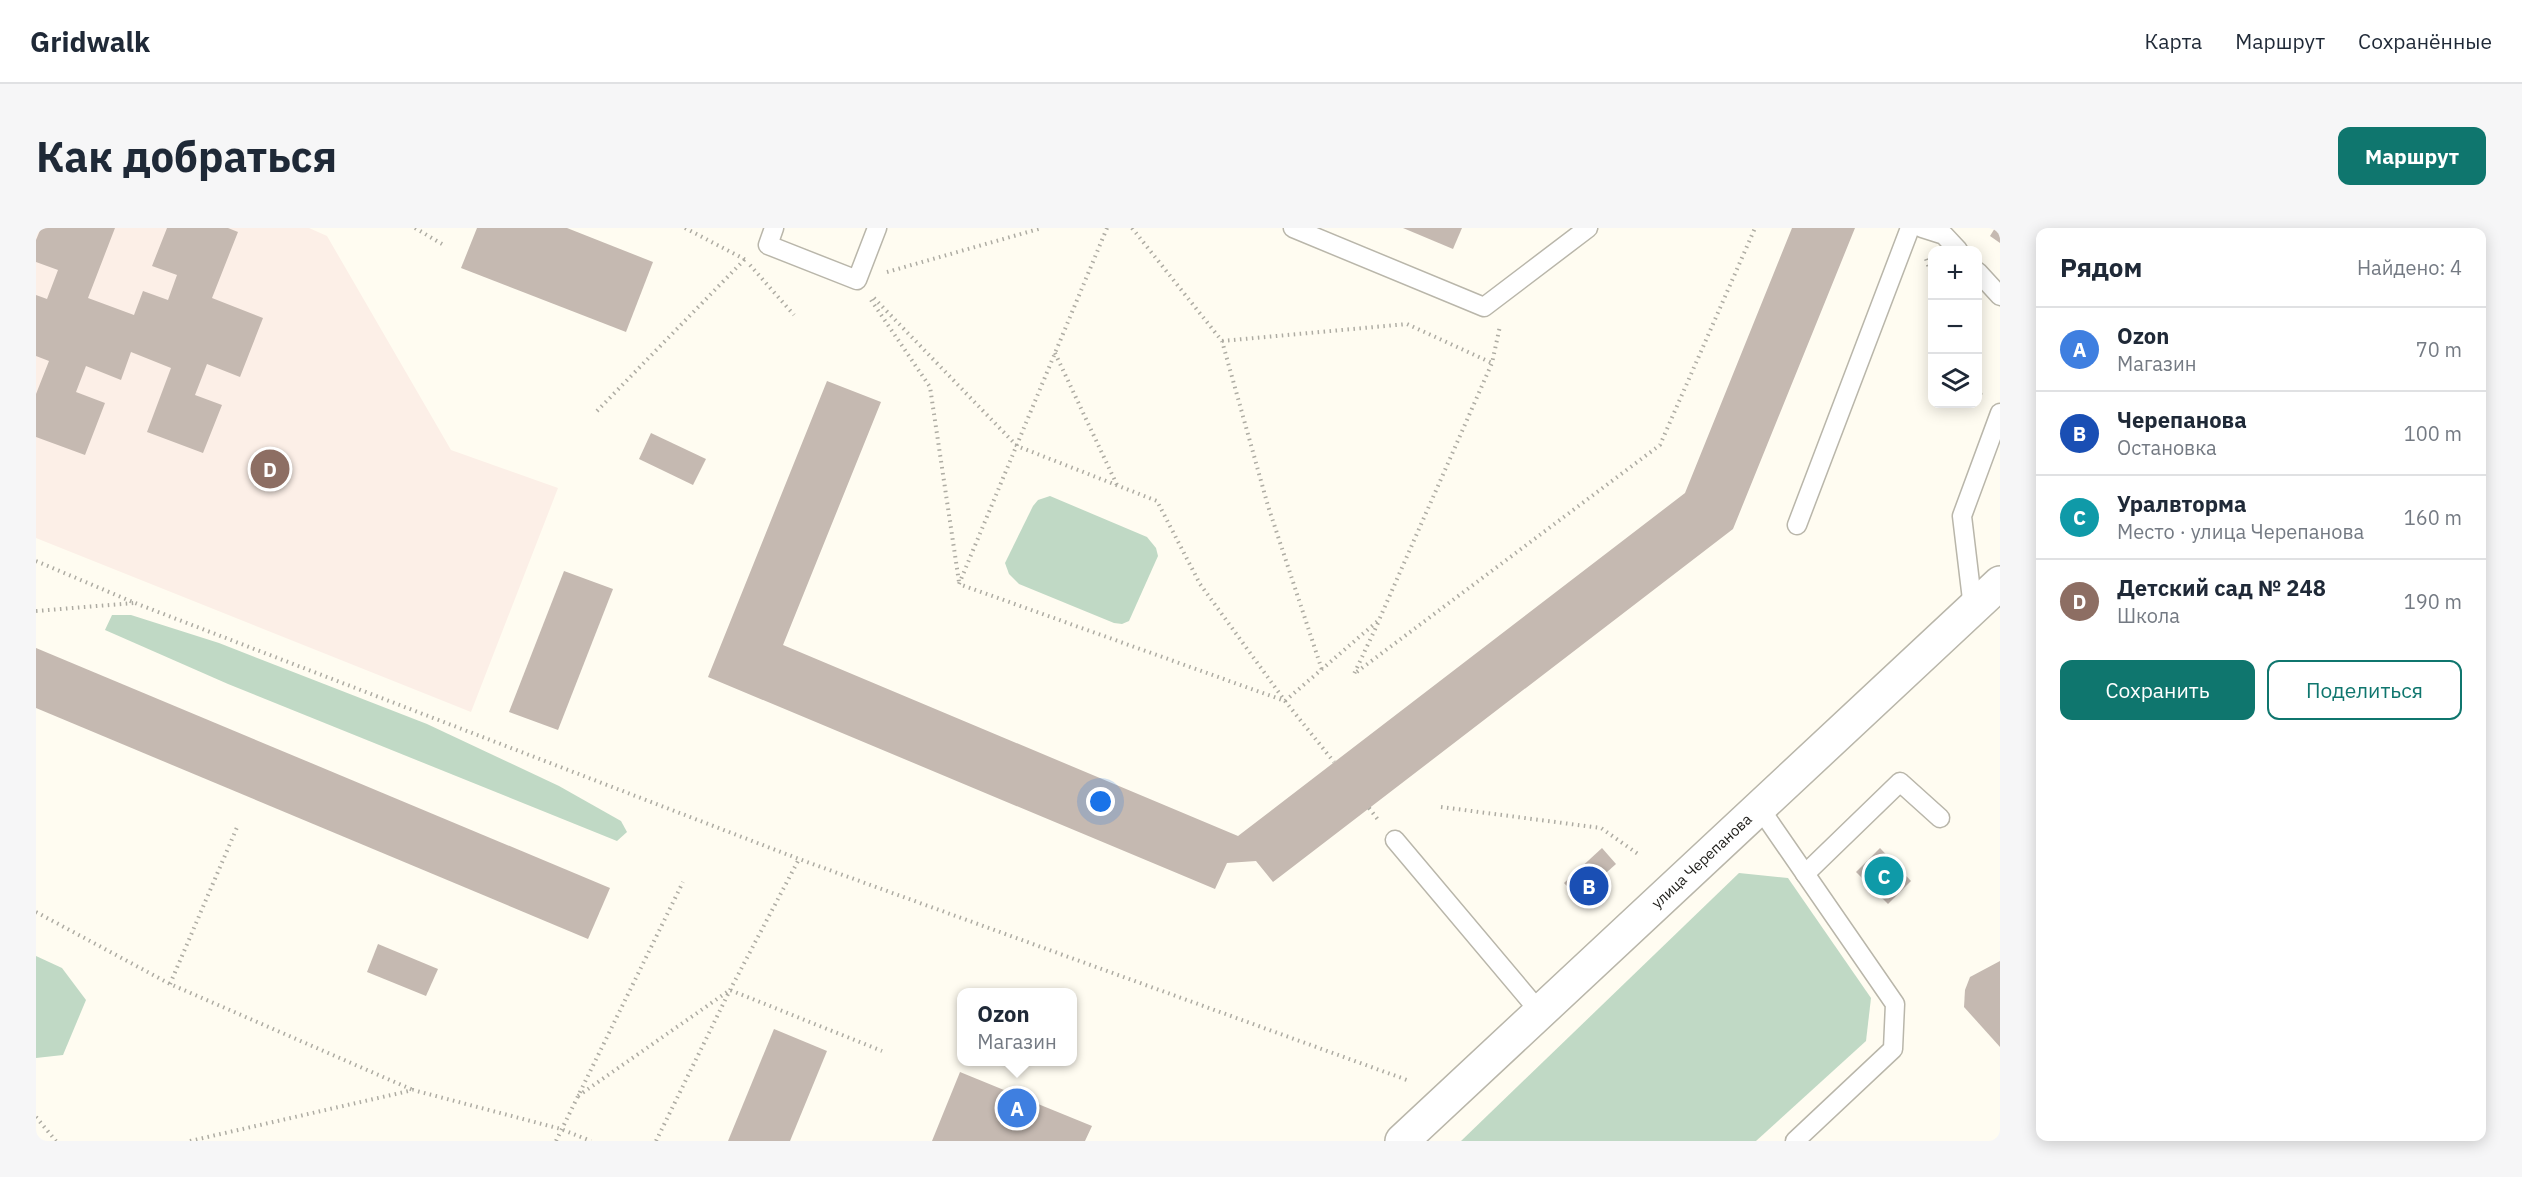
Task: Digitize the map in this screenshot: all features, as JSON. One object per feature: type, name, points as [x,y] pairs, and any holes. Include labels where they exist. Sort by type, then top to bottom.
[{"type":"main road","name":"улица Черепанова","points":[[1402,1141],[2000,583]]},
{"type":"lane","points":[[774,228],[768,245],[857,280],[877,228]]},
{"type":"lane","points":[[1293,228],[1484,307],[1588,228]]},
{"type":"lane","points":[[1797,525],[1910,228]]},
{"type":"lane","points":[[1922,228],[1946,231],[1955,246]]},
{"type":"lane","points":[[1982,277],[2000,296]]},
{"type":"lane","points":[[1973,608],[1962,516],[2000,413]]},
{"type":"lane","points":[[1805,874],[1900,782],[1940,818]]},
{"type":"lane","points":[[1759,807],[1895,1004],[1893,1049],[1795,1141]]},
{"type":"lane","points":[[1395,840],[1539,1011]]},
{"type":"path","points":[[415,228],[442,244]]},
{"type":"path","points":[[685,228],[745,259],[794,315]]},
{"type":"path","points":[[857,280],[1042,228]]},
{"type":"path","points":[[959,584],[1107,228]]},
{"type":"path","points":[[1132,228],[1222,341],[1268,506],[1322,670]]},
{"type":"path","points":[[1508,289],[1492,363],[1354,674],[1660,446],[1755,228]]},
{"type":"path","points":[[597,411],[745,259],[768,245]]},
{"type":"path","points":[[857,280],[1017,446],[1156,501],[1200,584],[1334,762]]},
{"type":"path","points":[[857,280],[930,387],[959,584]]},
{"type":"path","points":[[1222,341],[1407,324],[1492,363]]},
{"type":"path","points":[[1055,352],[1117,486]]},
{"type":"path","points":[[36,561],[135,603],[799,859],[1407,1080]]},
{"type":"path","points":[[959,584],[1286,701]]},
{"type":"path","points":[[36,611],[135,603]]},
{"type":"path","points":[[1286,701],[1379,620]]},
{"type":"path","points":[[1441,807],[1601,828],[1638,854]]},
{"type":"path","points":[[170,984],[238,825]]},
{"type":"path","points":[[656,1141],[730,990],[799,859]]},
{"type":"path","points":[[556,1141],[683,882]]},
{"type":"path","points":[[36,912],[170,984],[413,1090],[561,1129],[591,1141]]},
{"type":"path","points":[[730,990],[882,1051]]},
{"type":"path","points":[[578,1096],[730,990]]},
{"type":"path","points":[[190,1141],[413,1090]]},
{"type":"path","points":[[36,1118],[56,1141]]},
{"type":"shaded area","points":[[36,228],[309,228],[327,236],[451,450],[558,488],[471,712],[36,538]]},
{"type":"green space","points":[[1050,496],[1147,537],[1156,548],[1158,556],[1129,621],[1122,624],[1114,623],[1019,584],[1009,574],[1005,563],[1033,506],[1038,500]]},
{"type":"green space","points":[[112,615],[131,615],[219,643],[427,724],[559,786],[621,821],[627,832],[617,841],[228,684],[105,630]]},
{"type":"green space","points":[[1739,873],[1788,878],[1871,998],[1866,1041],[1756,1141],[1461,1141]]},
{"type":"green space","points":[[36,956],[62,968],[86,1000],[63,1055],[36,1058]]},
{"type":"building","points":[[41,228],[115,228],[88,298],[134,315],[143,291],[168,300],[177,275],[152,266],[167,228],[228,228],[238,232],[212,298],[263,318],[240,377],[207,364],[195,395],[222,405],[203,453],[147,432],[171,368],[131,352],[121,380],[86,366],[76,392],[105,403],[85,455],[36,437],[36,394],[49,361],[36,356],[36,295],[47,299],[58,270],[36,262],[36,240]]},
{"type":"building","points":[[477,228],[567,228],[653,262],[626,332],[461,268]]},
{"type":"building","points":[[1403,228],[1462,228],[1453,249]]},
{"type":"building","points":[[1792,228],[1855,228],[1733,529],[1273,882],[1256,861],[1227,863],[1215,889],[708,677],[827,381],[881,402],[783,645],[1238,836],[1685,493]]},
{"type":"building","points":[[1995,228],[2000,228],[2000,243],[1990,236]]},
{"type":"building","points":[[651,433],[706,459],[693,485],[639,459]]},
{"type":"building","points":[[564,571],[613,589],[558,730],[509,712]]},
{"type":"building","points":[[36,648],[610,888],[588,939],[36,708]]},
{"type":"building","points":[[1602,848],[1616,864],[1578,898],[1564,883]]},
{"type":"building","points":[[1880,848],[1911,881],[1888,904],[1856,872]]},
{"type":"building","points":[[378,944],[438,969],[426,996],[367,972]]},
{"type":"building","points":[[2000,961],[2000,1047],[1964,1007],[1965,990],[1970,977]]},
{"type":"building","points":[[774,1029],[827,1051],[790,1141],[728,1141]]},
{"type":"building","points":[[960,1072],[1092,1126],[1085,1141],[932,1141]]},
{"type":"place","name":"Детский сад № 248","points":[[270,469]]},
{"type":"place","name":"Уралвторма","points":[[1884,876]]},
{"type":"place","name":"Черепанова","points":[[1589,886]]},
{"type":"place","name":"Ozon","points":[[1017,1108]]}]
